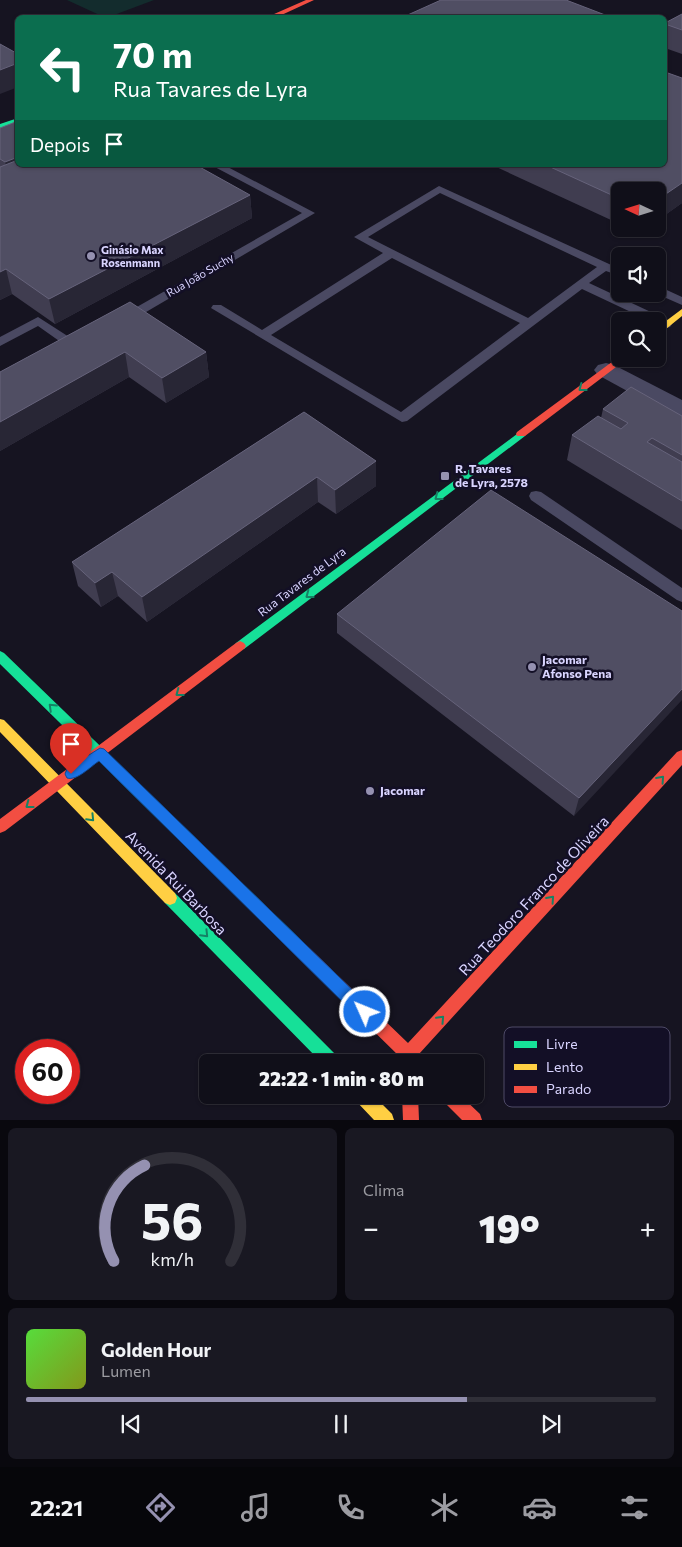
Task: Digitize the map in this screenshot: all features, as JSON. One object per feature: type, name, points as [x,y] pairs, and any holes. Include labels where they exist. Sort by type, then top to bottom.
[{"type":"main road","points":[[275,15],[311,0]]},
{"type":"main road","points":[[0,127],[15,121]]},
{"type":"main road","points":[[666,325],[682,312]]},
{"type":"main road","name":"Rua Tavares de Lyra","points":[[0,827],[611,366]]},
{"type":"main road","points":[[0,656],[405,1054]]},
{"type":"main road","name":"Avenida Rui Barbosa","points":[[0,724],[323,1054]]},
{"type":"main road","name":"Rua Teodoro Franco de Oliveira","points":[[416,1054],[682,756]]},
{"type":"main road","points":[[371,1104],[386,1120]]},
{"type":"main road","points":[[410,1104],[410,1120]]},
{"type":"main road","points":[[458,1104],[474,1120]]},
{"type":"street","points":[[618,367],[682,410]]},
{"type":"lane","name":"Rua João Suchy","points":[[110,327],[310,213],[220,167]]},
{"type":"lane","points":[[529,323],[360,237],[439,189],[611,268]]},
{"type":"lane","points":[[262,335],[392,253]]},
{"type":"lane","points":[[217,308],[402,418],[606,266]]},
{"type":"lane","points":[[581,284],[633,312]]},
{"type":"lane","points":[[666,294],[682,301]]},
{"type":"lane","points":[[0,342],[38,321],[76,347]]},
{"type":"lane","points":[[536,496],[682,596]]},
{"type":"green space","points":[[67,0],[154,0],[114,15],[100,15]]},
{"type":"building","points":[[441,0],[566,0],[605,15],[408,15]]},
{"type":"building","points":[[682,14],[682,30],[667,25],[667,22]]},
{"type":"building","points":[[0,44],[15,52],[15,64],[0,70]]},
{"type":"building","points":[[667,73],[682,78],[682,183],[666,194],[666,182],[611,182],[611,195],[550,167],[667,167]]},
{"type":"building","points":[[15,122],[15,158],[5,162],[0,159],[0,128]]},
{"type":"building","name":"Ginásio Max Rosenmann","points":[[15,161],[15,167],[200,167],[250,195],[49,299],[6,269],[0,272],[0,167]]},
{"type":"building","points":[[130,302],[206,352],[162,378],[125,352],[0,422],[0,372]]},
{"type":"building","points":[[631,387],[682,416],[682,455],[652,438],[647,442],[682,462],[682,501],[572,435],[598,416],[621,429],[628,423],[603,409]]},
{"type":"building","points":[[304,412],[376,461],[335,490],[317,477],[142,597],[112,572],[95,583],[72,562]]},
{"type":"building","name":"Jacomar Afonso Pena","points":[[491,490],[682,611],[682,689],[579,798],[337,614]]},
{"type":"traffic: fast","points":[[0,127],[15,121]]},
{"type":"traffic: fast","points":[[240,646],[521,434]]},
{"type":"traffic: fast","points":[[0,656],[297,946]]},
{"type":"traffic: fast","points":[[170,898],[323,1054]]},
{"type":"traffic: slow","points":[[666,325],[682,312]]},
{"type":"traffic: slow","points":[[0,724],[170,898]]},
{"type":"traffic: slow","points":[[371,1104],[386,1120]]},
{"type":"traffic: jam","points":[[275,15],[311,0]]},
{"type":"traffic: jam","points":[[521,434],[611,366]]},
{"type":"traffic: jam","points":[[0,827],[240,646]]},
{"type":"traffic: jam","points":[[409,1054],[682,756]]},
{"type":"traffic: jam","points":[[297,946],[408,1054]]},
{"type":"traffic: jam","points":[[410,1104],[411,1120]]},
{"type":"traffic: jam","points":[[458,1104],[474,1120]]},
{"type":"place","name":"Ginásio Max Rosenmann","points":[[91,256]]},
{"type":"place","name":"R. Tavares de Lyra, 2578","points":[[445,476]]},
{"type":"place","name":"Jacomar Afonso Pena","points":[[532,667]]},
{"type":"place","name":"Jacomar","points":[[370,791]]},
{"type":"route","points":[[71,774],[100,753],[365,1012]]}]
